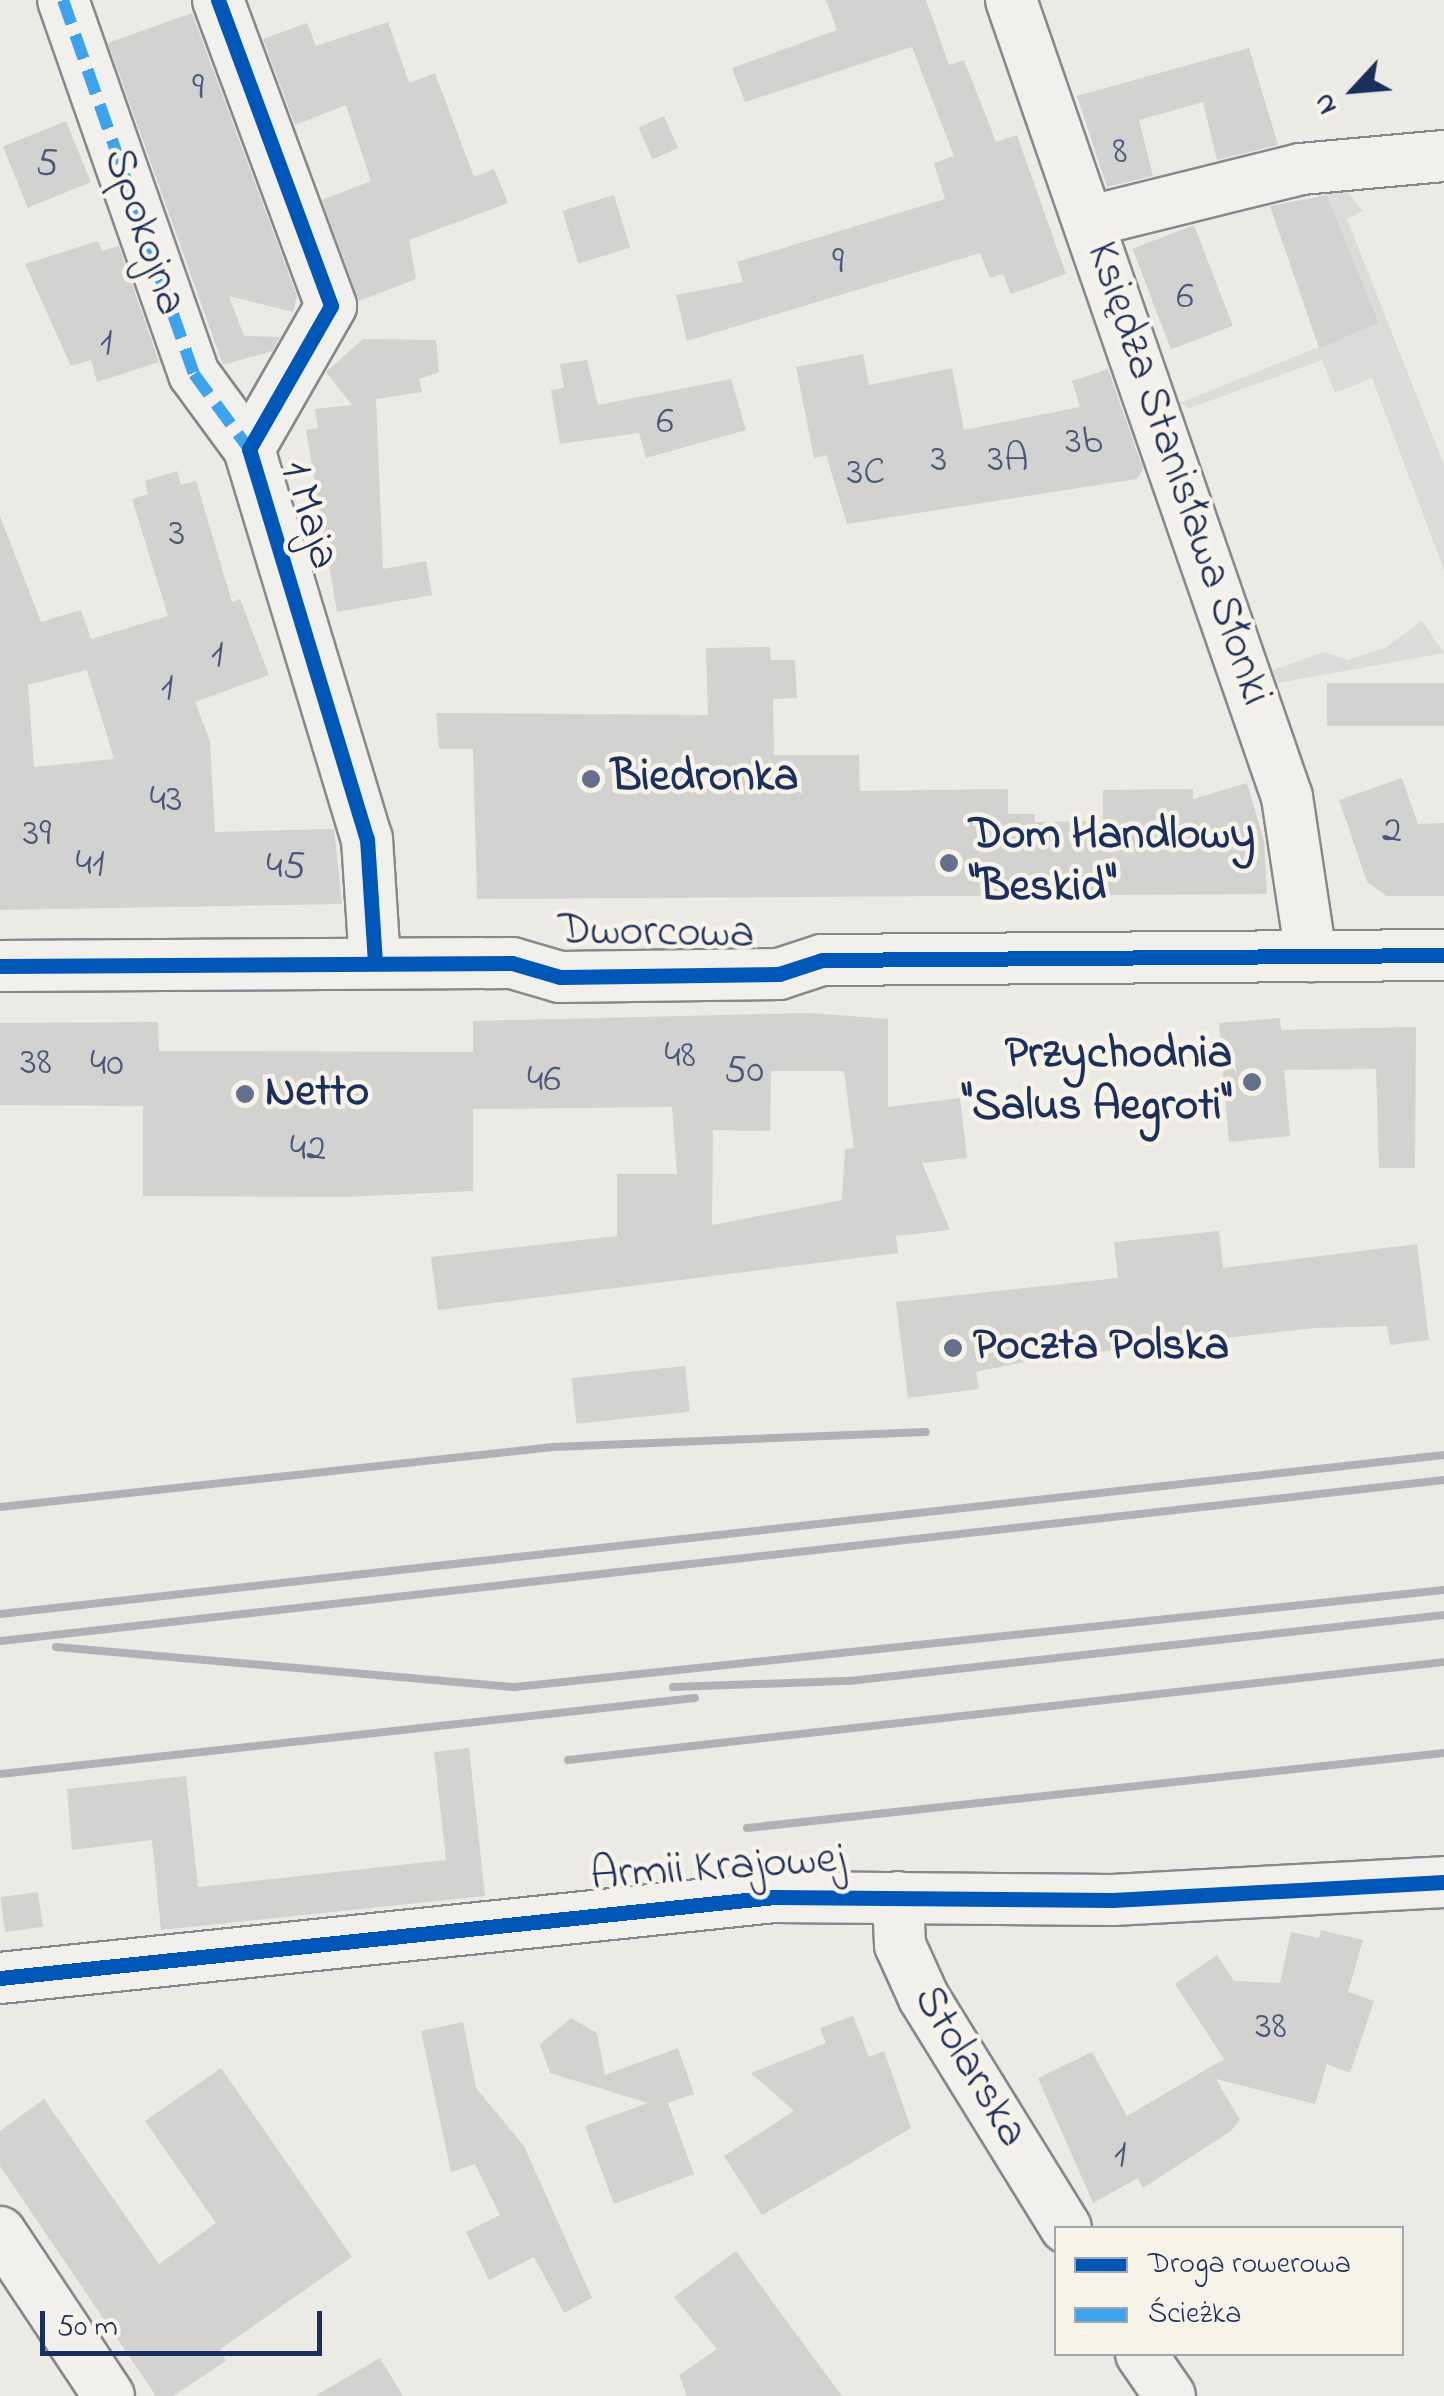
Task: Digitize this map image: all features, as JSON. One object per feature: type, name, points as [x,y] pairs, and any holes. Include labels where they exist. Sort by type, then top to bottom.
[{"type":"street","name":"Spokojna","points":[[63,0],[194,374],[249,450]]},
{"type":"street","name":"1 Maja","points":[[218,0],[330,306],[249,450],[367,838],[375,964]]},
{"type":"street","name":"Księdza Stanisława Słonki","points":[[1011,0],[1287,797],[1311,956]]},
{"type":"street","points":[[1091,222],[1300,169],[1444,156]]},
{"type":"street","name":"Dworcowa","points":[[0,966],[512,963],[560,977],[779,974],[822,960],[1444,955]]},
{"type":"street","name":"Armii Krajowej","points":[[0,1978],[689,1903],[898,1897],[1180,1899],[1444,1882]]},
{"type":"street","name":"Stolarska","points":[[898,1897],[900,1945],[924,1998],[1065,2226]]},
{"type":"street","points":[[0,2232],[109,2396]]},
{"type":"street","points":[[1143,2356],[1170,2396]]},
{"type":"shaded area","points":[[1324,187],[1344,187],[1363,211],[1347,219],[1444,465],[1444,570],[1372,378],[1335,393],[1322,360],[1190,408],[1180,403],[1379,323]]},
{"type":"shaded area","points":[[1422,621],[1444,653],[1278,683],[1273,670],[1325,652],[1347,660],[1385,648]]},
{"type":"building","points":[[826,0],[926,0],[949,65],[964,60],[996,142],[1017,135],[1066,274],[1011,294],[1003,274],[990,278],[980,253],[687,341],[676,295],[743,282],[737,262],[945,199],[934,163],[954,156],[912,47],[745,102],[732,68],[837,30]]},
{"type":"building","points":[[192,13],[297,296],[293,312],[229,296],[244,336],[280,337],[272,351],[223,365],[108,43]]},
{"type":"building","points":[[388,22],[409,83],[435,73],[474,177],[494,169],[508,203],[409,240],[416,279],[359,301],[322,200],[371,181],[346,105],[295,125],[263,39],[307,23],[316,46]]},
{"type":"building","points":[[1249,48],[1278,145],[1217,160],[1203,102],[1139,120],[1153,176],[1107,187],[1077,96]]},
{"type":"building","points":[[664,116],[678,148],[653,159],[638,127]]},
{"type":"building","points":[[66,121],[91,182],[28,208],[3,146]]},
{"type":"building","points":[[614,195],[630,248],[578,263],[562,211]]},
{"type":"building","points":[[1327,195],[1379,323],[1319,348],[1270,206]]},
{"type":"building","points":[[1194,225],[1233,326],[1171,349],[1132,249]]},
{"type":"building","points":[[98,241],[102,251],[119,246],[159,362],[97,382],[91,360],[71,366],[25,264]]},
{"type":"building","points":[[363,339],[436,340],[439,372],[419,379],[422,392],[376,399],[383,569],[426,561],[432,595],[337,612],[306,430],[318,428],[315,409],[352,405],[326,372]]},
{"type":"building","points":[[863,354],[869,385],[952,368],[964,430],[1080,407],[1072,381],[1108,369],[1143,469],[1137,479],[847,524],[826,455],[814,458],[796,367]]},
{"type":"building","points":[[587,360],[598,405],[731,379],[746,430],[646,458],[639,433],[560,444],[551,390],[564,388],[560,364]]},
{"type":"building","points":[[177,471],[181,485],[196,481],[232,602],[240,599],[269,675],[195,702],[210,741],[215,832],[334,829],[342,904],[0,910],[0,516],[41,622],[81,610],[91,639],[168,616],[132,499],[148,494],[145,481]],"holes":[[[87,670],[114,759],[34,767],[28,685]]]},
{"type":"building","points":[[770,647],[771,660],[795,660],[797,698],[773,699],[774,755],[859,755],[860,791],[1008,789],[1008,814],[1035,814],[1035,822],[1103,821],[1103,790],[1193,789],[1193,799],[1247,783],[1264,841],[1267,894],[477,899],[473,749],[439,749],[436,713],[708,715],[706,648]]},
{"type":"building","points":[[1327,683],[1444,683],[1444,726],[1327,726]]},
{"type":"building","points":[[1402,778],[1418,824],[1444,823],[1444,896],[1387,896],[1367,882],[1339,800]]},
{"type":"building","points":[[811,1013],[888,1019],[888,1107],[960,1098],[967,1158],[922,1163],[950,1230],[896,1236],[898,1253],[438,1310],[431,1257],[617,1236],[617,1174],[677,1174],[672,1107],[473,1109],[473,1191],[344,1197],[143,1196],[143,1106],[0,1105],[0,1023],[158,1022],[159,1051],[473,1052],[473,1021]],"holes":[[[771,1071],[844,1071],[854,1148],[845,1149],[842,1200],[712,1225],[713,1130],[770,1131]]]},
{"type":"building","points":[[1280,1018],[1281,1030],[1416,1027],[1415,1168],[1379,1168],[1376,1069],[1284,1070],[1290,1136],[1229,1142],[1219,1023]]},
{"type":"building","points":[[1219,1231],[1223,1268],[1417,1244],[1429,1340],[1390,1345],[1387,1326],[1315,1328],[1044,1358],[976,1372],[979,1389],[908,1398],[896,1302],[1118,1278],[1114,1242]]},
{"type":"building","points":[[685,1366],[690,1412],[576,1424],[572,1378]]},
{"type":"building","points":[[469,1748],[485,1896],[161,1930],[152,1840],[72,1850],[67,1789],[186,1776],[198,1887],[446,1860],[434,1752]]},
{"type":"building","points":[[38,1892],[43,1927],[5,1932],[0,1897]]},
{"type":"building","points":[[1321,1930],[1363,1940],[1348,1992],[1374,2001],[1350,2073],[1327,2064],[1315,2104],[1216,2079],[1240,2120],[1231,2131],[1143,2188],[1138,2178],[1093,2203],[1038,2078],[1092,2052],[1127,2116],[1224,2059],[1175,1984],[1217,1955],[1234,1981],[1280,1983],[1291,1932],[1319,1938]]},
{"type":"building","points":[[853,2016],[869,2057],[884,2051],[911,2128],[762,2215],[724,2156],[794,2111],[751,2073],[826,2043],[820,2028]]},
{"type":"building","points":[[571,2018],[597,2033],[605,2075],[678,2048],[694,2094],[668,2103],[694,2174],[614,2204],[585,2126],[648,2103],[550,2073],[540,2044]]},
{"type":"building","points":[[463,2022],[476,2088],[524,2146],[592,2298],[564,2313],[534,2257],[489,2280],[466,2232],[500,2215],[475,2164],[451,2172],[421,2031]]},
{"type":"building","points":[[221,2068],[352,2257],[219,2350],[226,2361],[173,2396],[156,2396],[0,2166],[0,2131],[44,2099],[159,2264],[216,2223],[145,2121]]},
{"type":"building","points":[[736,2251],[842,2396],[687,2396],[679,2375],[717,2349],[674,2297]]},
{"type":"building","points":[[380,2358],[403,2396],[315,2396]]},
{"type":"railway","points":[[0,1507],[553,1447],[926,1432]]},
{"type":"railway","points":[[0,1614],[1444,1455]]},
{"type":"railway","points":[[0,1641],[1444,1480]]},
{"type":"railway","points":[[56,1647],[515,1687],[1444,1590]]},
{"type":"railway","points":[[673,1687],[849,1681],[1444,1615]]},
{"type":"railway","points":[[568,1760],[1444,1662]]},
{"type":"railway","points":[[0,1774],[695,1698]]},
{"type":"railway","points":[[747,1828],[1444,1753]]},
{"type":"marked path","points":[[63,0],[194,374],[249,449]]},
{"type":"cycle path","points":[[218,0],[331,306],[249,449],[367,839],[375,963]]},
{"type":"cycle path","points":[[0,966],[512,963],[560,977],[779,974],[822,960],[1444,955]]},
{"type":"cycle path","points":[[0,1978],[775,1897],[1113,1900],[1444,1882]]},
{"type":"place","name":"Biedronka","points":[[591,779]]},
{"type":"place","name":"Dom Handlowy \"Beskid\"","points":[[949,863]]},
{"type":"place","name":"Przychodnia \"Salus Aegroti\"","points":[[1252,1082]]},
{"type":"place","name":"Netto","points":[[245,1094]]},
{"type":"place","name":"Poczta Polska","points":[[953,1348]]}]
